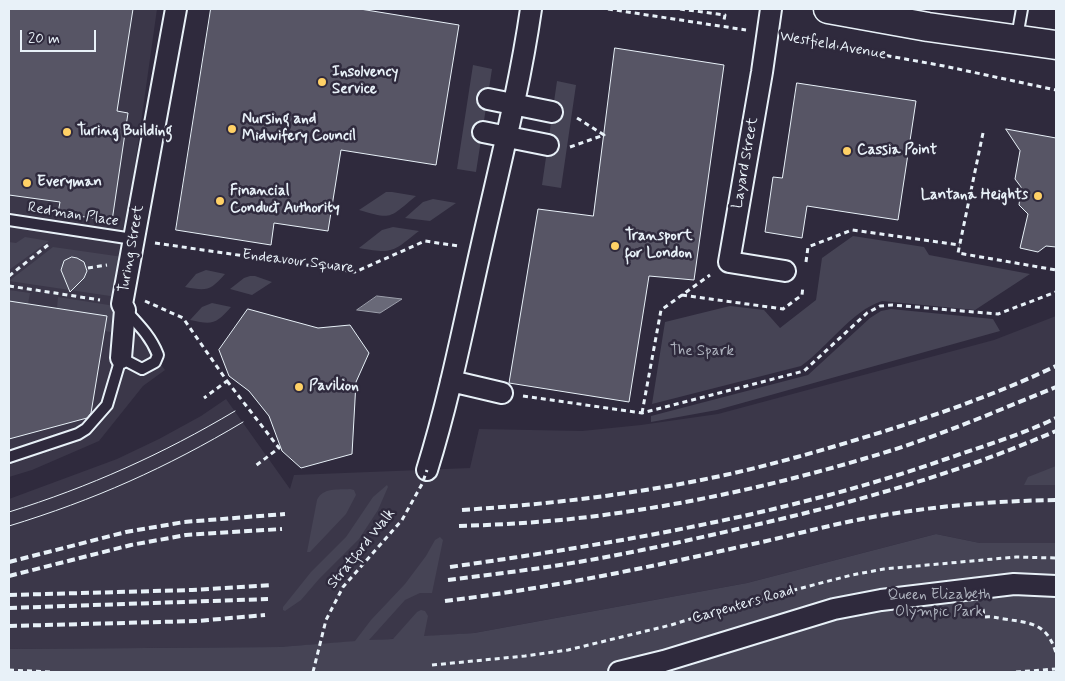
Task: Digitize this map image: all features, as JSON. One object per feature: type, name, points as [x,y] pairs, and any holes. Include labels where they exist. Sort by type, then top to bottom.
[{"type":"street","name":"Turing Street","points":[[121,358],[124,302],[141,240],[176,9]]},
{"type":"street","points":[[427,470],[451,382],[513,105],[532,9]]},
{"type":"street","name":"Layard Street","points":[[729,262],[771,9]]},
{"type":"street","points":[[828,9],[928,27],[1056,45]]},
{"type":"street","points":[[488,99],[562,114]]},
{"type":"street","points":[[483,132],[557,147]]},
{"type":"street","points":[[729,262],[784,271]]},
{"type":"street","points":[[451,382],[502,393]]},
{"type":"street","name":"Carpenters Road","points":[[619,672],[664,661],[834,609],[881,600],[1014,584],[1056,586]]},
{"type":"lane","points":[[1017,39],[1022,9]]},
{"type":"lane","name":"Redman Place","points":[[9,220],[141,240]]},
{"type":"lane","points":[[121,358],[142,369],[155,362],[158,355],[146,332],[124,302]]},
{"type":"lane","name":"Turing Street","points":[[9,457],[78,434],[86,429],[107,405],[121,358]]},
{"type":"path","name":"Westfield Avenue","points":[[608,9],[767,34],[944,66],[1056,90]]},
{"type":"path","points":[[680,9],[725,15],[724,20]]},
{"type":"path","points":[[557,147],[604,135],[562,114]]},
{"type":"path","points":[[983,133],[958,253],[1056,270]]},
{"type":"path","points":[[9,276],[69,229]]},
{"type":"path","points":[[806,266],[808,247],[852,230],[960,244]]},
{"type":"path","name":"Endeavour Square","points":[[141,240],[356,272],[426,241],[480,249]]},
{"type":"path","points":[[642,413],[661,310],[729,262]]},
{"type":"path","points":[[682,295],[783,309],[802,295],[803,285]]},
{"type":"path","points":[[9,286],[124,302],[183,318],[227,381],[279,448],[254,466]]},
{"type":"path","points":[[502,393],[642,413],[804,371],[867,313],[880,306],[892,305],[998,314],[1056,292]]},
{"type":"path","points":[[204,398],[227,381]]},
{"type":"path","name":"Stratford Walk","points":[[313,672],[326,620],[343,587],[402,520],[427,470]]},
{"type":"path","name":"Carpenters Road","points":[[432,665],[568,650],[671,625],[732,606],[852,575],[884,569],[1006,558],[1056,558]]},
{"type":"path","points":[[983,607],[984,617],[994,616],[1002,619],[1023,620],[1038,626],[1053,643],[1056,653]]},
{"type":"path","points":[[1016,672],[1056,669]]},
{"type":"path","points":[[9,670],[52,672]]},
{"type":"shaded area","points":[[9,9],[157,9],[126,229],[130,323],[165,370],[143,386],[99,441],[32,470],[9,477]]},
{"type":"shaded area","points":[[1056,316],[1056,543],[980,543],[936,534],[747,583],[474,633],[279,647],[9,649],[9,499],[117,459],[201,416],[226,399],[290,489],[294,475],[470,468],[479,429],[582,431],[718,414],[994,340]]},
{"type":"green space","points":[[473,65],[492,69],[476,172],[457,169]]},
{"type":"green space","points":[[557,81],[576,85],[561,188],[542,185]]},
{"type":"green space","points":[[386,192],[416,196],[390,215],[378,215],[359,210]]},
{"type":"green space","points":[[433,199],[456,203],[430,221],[405,218],[423,202]]},
{"type":"green space","points":[[393,227],[419,231],[392,250],[379,251],[359,248],[382,230]]},
{"type":"green space","name":"The Spark","points":[[853,236],[924,247],[929,255],[1030,274],[975,310],[882,301],[871,306],[850,321],[801,366],[652,404],[665,322],[730,306],[764,310],[780,328],[816,300],[822,258]]},
{"type":"green space","points":[[25,237],[49,241],[9,270],[9,242],[16,243]]},
{"type":"green space","points":[[53,247],[123,257],[117,297],[9,281]]},
{"type":"green space","points":[[206,270],[225,274],[212,287],[198,289],[185,287],[196,274]]},
{"type":"green space","points":[[250,276],[272,282],[252,295],[230,289],[244,278]]},
{"type":"green space","points":[[9,290],[30,293],[28,304],[9,301]]},
{"type":"green space","points":[[58,297],[115,306],[111,332],[104,331],[107,316],[57,308]]},
{"type":"green space","points":[[212,303],[231,307],[222,317],[214,322],[190,320],[202,307]]},
{"type":"green space","points":[[891,309],[993,319],[1000,331],[717,410],[651,422],[651,416],[808,375],[870,318],[881,311]]},
{"type":"green space","points":[[1056,466],[1056,485],[1024,485],[1028,477]]},
{"type":"green space","points":[[387,485],[388,487],[378,510],[359,539],[301,600],[285,611],[283,610],[283,607],[311,572],[346,537],[373,497]]},
{"type":"green space","points":[[354,490],[356,495],[346,514],[310,552],[307,552],[317,500],[327,491]]},
{"type":"green space","name":"Queen Elizabeth Olympic Park","points":[[936,534],[980,543],[1056,543],[1056,672],[9,672],[9,649],[279,647],[355,641],[371,620],[405,584],[426,556],[435,540],[440,537],[443,540],[432,593],[420,593],[405,600],[369,640],[393,639],[421,610],[425,611],[428,616],[424,636],[474,633],[747,583]]},
{"type":"water","points":[[377,296],[402,299],[380,313],[357,310]]},
{"type":"building","name":"Turing Building","points":[[9,9],[133,9],[117,111],[128,113],[112,221],[58,213],[60,202],[9,195]]},
{"type":"building","points":[[211,9],[360,9],[459,25],[436,165],[341,150],[328,231],[274,223],[271,245],[176,230]]},
{"type":"building","name":"Transport for London","points":[[615,48],[724,65],[694,280],[649,276],[629,402],[509,383],[538,209],[593,216]]},
{"type":"building","name":"Cassia Point","points":[[797,83],[916,101],[898,220],[807,206],[802,238],[765,232],[773,177],[782,178]]},
{"type":"building","name":"Lantana Heights","points":[[1006,129],[1056,138],[1056,247],[1046,246],[1038,252],[1020,248],[1028,214],[1019,205],[1021,187],[1015,179],[1020,151]]},
{"type":"building","points":[[72,257],[84,262],[87,271],[84,278],[70,292],[61,270],[64,261]]},
{"type":"building","points":[[9,301],[107,316],[91,413],[87,418],[9,439]]},
{"type":"building","name":"Pavilion","points":[[248,309],[318,328],[350,325],[369,353],[356,382],[352,454],[301,468],[282,451],[269,416],[249,391],[229,376],[219,350]]},
{"type":"tram line","points":[[9,512],[68,492],[125,468],[181,441],[235,411]]},
{"type":"tram line","points":[[9,526],[71,505],[129,482],[186,454],[243,422]]},
{"type":"railway","points":[[462,510],[528,505],[627,493],[744,471],[919,420],[988,395],[1056,366]]},
{"type":"railway","points":[[459,526],[536,522],[602,515],[683,502],[764,485],[844,465],[905,446],[1056,387]]},
{"type":"railway","points":[[450,567],[639,537],[701,525],[825,496],[886,479],[946,459],[1029,430],[1056,418]]},
{"type":"railway","points":[[448,580],[612,556],[805,513],[914,483],[986,459],[1056,431]]},
{"type":"railway","points":[[445,601],[519,591],[629,571],[882,515],[956,506],[1056,500]]},
{"type":"railway","points":[[9,562],[126,532],[184,522],[285,514]]},
{"type":"railway","points":[[9,576],[131,545],[186,535],[282,529]]},
{"type":"railway","points":[[9,595],[192,590],[271,585]]},
{"type":"railway","points":[[9,608],[268,599]]},
{"type":"railway","points":[[9,626],[197,621],[265,615]]},
{"type":"place","name":"Insolvency Service","points":[[322,82]]},
{"type":"place","name":"Nursing and Midwifery Council","points":[[232,129]]},
{"type":"place","name":"Turing Building","points":[[67,132]]},
{"type":"place","name":"Cassia Point","points":[[847,151]]},
{"type":"place","name":"Everyman","points":[[27,183]]},
{"type":"place","name":"Lantana Heights","points":[[1038,196]]},
{"type":"place","name":"Financial Conduct Authority","points":[[220,201]]},
{"type":"place","name":"Transport for London","points":[[615,246]]},
{"type":"place","name":"Pavilion","points":[[299,387]]}]
